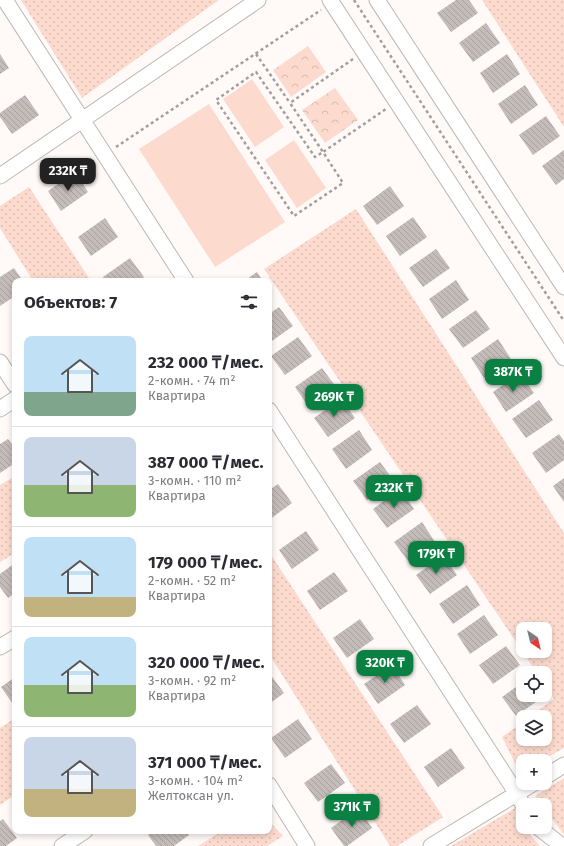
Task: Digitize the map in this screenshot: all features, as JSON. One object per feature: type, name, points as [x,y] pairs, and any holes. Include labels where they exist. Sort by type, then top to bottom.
[{"type":"street","points":[[5,0],[184,278]]},
{"type":"street","points":[[0,176],[258,0]]},
{"type":"street","points":[[377,0],[564,287]]},
{"type":"street","points":[[331,1],[564,358]]},
{"type":"street","points":[[0,362],[12,380]]},
{"type":"street","points":[[0,409],[12,402]]},
{"type":"street","points":[[272,415],[519,798]]},
{"type":"street","points":[[0,648],[12,640]]},
{"type":"street","points":[[552,772],[564,765]]},
{"type":"street","points":[[272,790],[308,846]]},
{"type":"street","points":[[521,798],[528,790]]},
{"type":"street","points":[[431,846],[516,801]]},
{"type":"street","points":[[62,846],[80,834]]},
{"type":"street","points":[[547,834],[562,846]]},
{"type":"path","points":[[354,0],[564,321]]},
{"type":"path","points":[[105,155],[256,54],[331,1]]},
{"type":"path","points":[[290,104],[365,54],[384,46],[400,36]]},
{"type":"path","points":[[256,54],[323,152],[343,183],[294,216],[216,100],[256,72],[315,157],[323,152],[396,102]]},
{"type":"path","points":[[435,161],[468,140]]},
{"type":"path","points":[[503,264],[535,243]]},
{"type":"green space","points":[[21,0],[219,0],[82,98]]},
{"type":"green space","points":[[482,0],[564,0],[564,127]]},
{"type":"green space","points":[[308,46],[326,72],[291,97],[273,70]]},
{"type":"green space","points":[[252,79],[284,127],[255,147],[223,99]]},
{"type":"green space","points":[[335,88],[358,120],[325,143],[302,110]]},
{"type":"green space","points":[[209,104],[285,222],[215,267],[139,149]]},
{"type":"green space","points":[[294,140],[326,188],[297,208],[265,160]]},
{"type":"green space","points":[[29,187],[89,278],[31,278],[0,228],[0,206]]},
{"type":"green space","points":[[356,209],[564,533],[564,748],[552,755],[516,754],[516,765],[502,737],[516,727],[516,746],[552,746],[552,710],[539,710],[552,702],[554,699],[552,696],[552,666],[532,666],[527,658],[552,658],[552,622],[516,622],[516,642],[272,281],[272,278],[270,278],[264,269]]},
{"type":"green space","points":[[12,478],[12,555],[0,562],[0,485]]},
{"type":"green space","points":[[272,557],[443,817],[397,846],[390,846],[272,659]]},
{"type":"green space","points":[[12,720],[12,797],[0,805],[0,728]]},
{"type":"green space","points":[[564,778],[564,835],[552,819],[552,798],[537,798],[535,796],[545,790],[552,790],[552,785]]},
{"type":"green space","points":[[515,808],[516,834],[530,834],[540,846],[451,846]]},
{"type":"green space","points":[[272,824],[283,836],[267,846],[198,846],[217,834],[272,834]]},
{"type":"building","points":[[456,0],[469,0],[478,13],[451,32],[437,13]]},
{"type":"building","points":[[486,23],[500,43],[473,62],[459,43]]},
{"type":"building","points":[[0,54],[9,68],[0,74]]},
{"type":"building","points":[[507,54],[520,74],[493,93],[480,73]]},
{"type":"building","points":[[525,85],[538,105],[511,124],[498,104]]},
{"type":"building","points":[[25,95],[39,115],[12,134],[0,117],[0,113]]},
{"type":"building","points":[[546,116],[560,136],[533,155],[519,135]]},
{"type":"building","points":[[564,150],[564,179],[556,185],[542,166]]},
{"type":"building","points":[[75,172],[88,192],[61,211],[48,191]]},
{"type":"building","points":[[390,186],[404,206],[377,225],[363,206]]},
{"type":"building","points":[[413,217],[427,237],[400,256],[386,236]]},
{"type":"building","points":[[105,218],[118,237],[91,256],[78,237]]},
{"type":"building","points":[[436,249],[450,268],[423,287],[409,268]]},
{"type":"building","points":[[130,258],[144,277],[104,278],[103,277]]},
{"type":"building","points":[[14,268],[21,278],[12,278],[12,298],[0,306],[0,277]]},
{"type":"building","points":[[257,272],[261,278],[248,278]]},
{"type":"building","points":[[456,280],[469,300],[442,319],[429,299]]},
{"type":"building","points":[[279,307],[293,326],[272,341],[272,312]]},
{"type":"building","points":[[476,310],[490,329],[463,348],[449,329]]},
{"type":"building","points":[[298,337],[312,356],[285,375],[272,355]]},
{"type":"building","points":[[498,339],[511,359],[484,378],[471,358]]},
{"type":"building","points":[[322,368],[336,387],[309,407],[295,387]]},
{"type":"building","points":[[520,373],[534,393],[506,412],[493,392]]},
{"type":"building","points":[[341,399],[355,418],[328,437],[314,418]]},
{"type":"building","points":[[539,400],[553,420],[526,438],[512,419]]},
{"type":"building","points":[[359,430],[372,450],[346,469],[332,449]]},
{"type":"building","points":[[559,434],[564,441],[564,460],[546,473],[532,453]]},
{"type":"building","points":[[8,439],[12,444],[12,465],[0,473],[0,444]]},
{"type":"building","points":[[380,462],[394,481],[367,500],[353,481]]},
{"type":"building","points":[[564,478],[564,502],[553,486]]},
{"type":"building","points":[[278,484],[292,503],[272,518],[272,488]]},
{"type":"building","points":[[400,489],[414,509],[387,528],[373,509]]},
{"type":"building","points":[[422,522],[435,542],[408,561],[394,542]]},
{"type":"building","points":[[306,531],[319,550],[292,569],[279,550]]},
{"type":"building","points":[[443,556],[457,575],[430,594],[416,575]]},
{"type":"building","points":[[12,565],[12,595],[8,598],[0,587],[0,574]]},
{"type":"building","points":[[334,572],[348,591],[320,610],[307,591]]},
{"type":"building","points":[[467,585],[480,605],[453,624],[439,604]]},
{"type":"building","points":[[484,615],[498,635],[470,654],[457,634]]},
{"type":"building","points":[[360,619],[374,639],[347,658],[333,638]]},
{"type":"building","points":[[506,646],[520,665],[516,666],[516,668],[493,684],[479,665]]},
{"type":"building","points":[[392,665],[405,685],[378,704],[364,684]]},
{"type":"building","points":[[272,677],[284,693],[272,702]]},
{"type":"building","points":[[12,679],[12,703],[1,687]]},
{"type":"building","points":[[516,687],[516,702],[536,702],[525,710],[516,710],[516,716],[502,697]]},
{"type":"building","points":[[417,705],[431,724],[404,743],[390,724]]},
{"type":"building","points":[[298,719],[312,739],[285,758],[272,737]]},
{"type":"building","points":[[451,748],[465,768],[438,787],[424,767]]},
{"type":"building","points":[[331,764],[345,783],[318,802],[304,783]]},
{"type":"building","points":[[359,808],[372,828],[347,846],[344,846],[331,828]]},
{"type":"building","points":[[3,819],[12,831],[12,834],[14,834],[17,838],[6,846],[0,846],[0,821]]},
{"type":"building","points":[[148,835],[189,835],[174,846],[156,846]]}]
